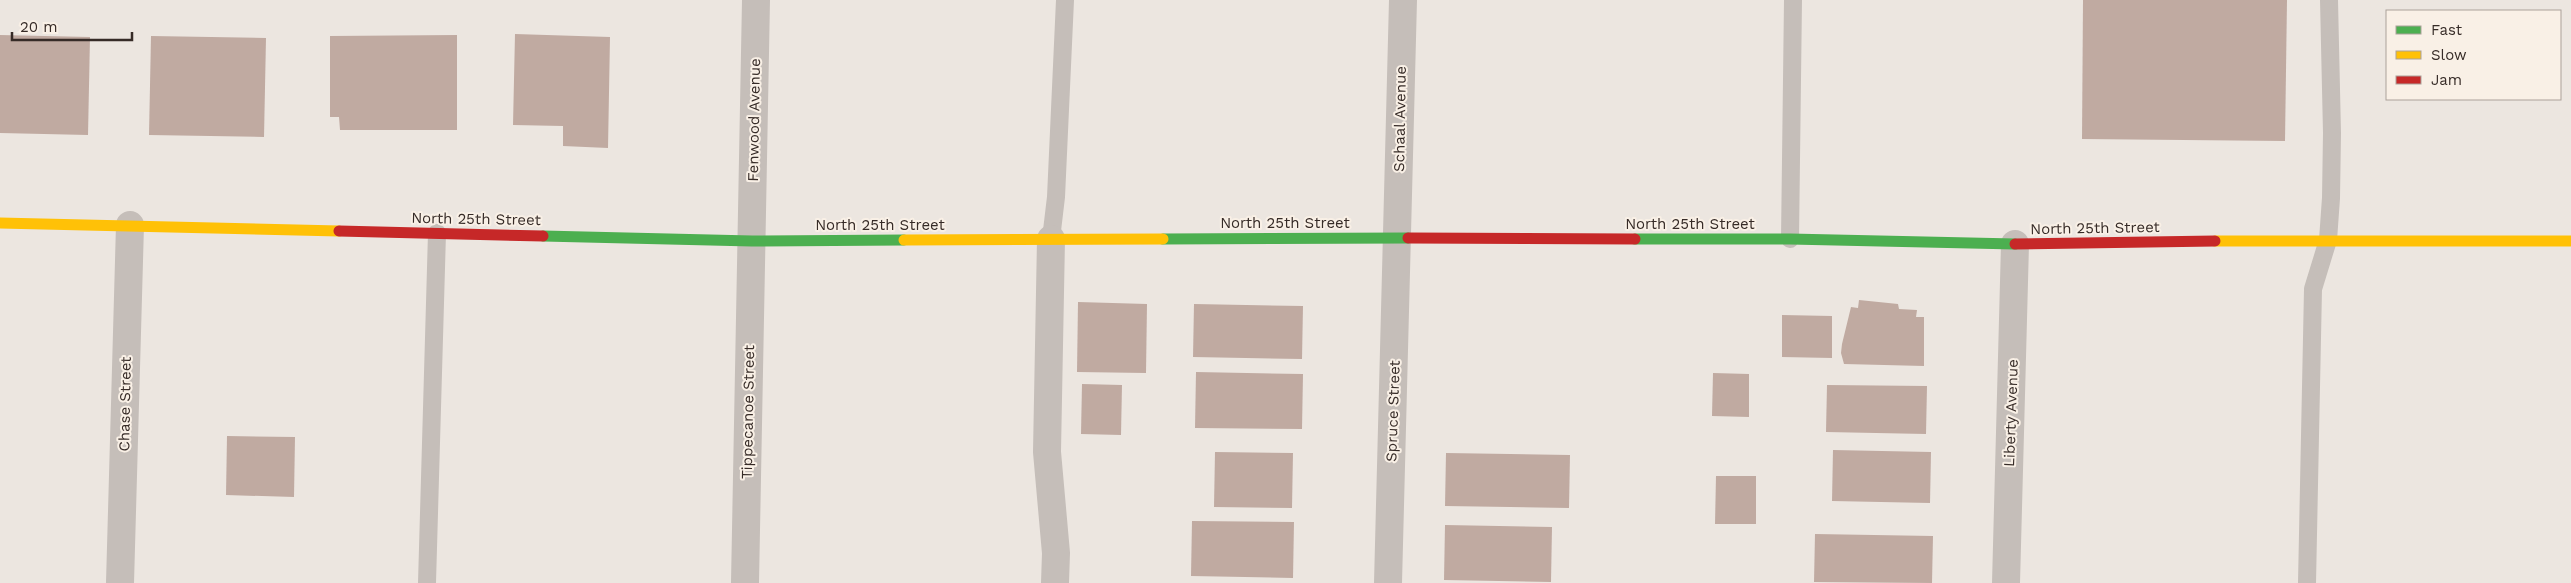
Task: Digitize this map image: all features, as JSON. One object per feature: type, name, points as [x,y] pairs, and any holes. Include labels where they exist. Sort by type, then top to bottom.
[{"type":"street","name":"Fenwood Avenue","points":[[752,241],[756,0]]},
{"type":"street","name":"Schaal Avenue","points":[[1398,238],[1403,0]]},
{"type":"street","name":"North 25th Street","points":[[0,223],[752,241],[1398,238],[1790,239],[2015,244],[2328,240],[2571,241]]},
{"type":"street","name":"Chase Street","points":[[120,583],[130,225]]},
{"type":"street","name":"Spruce Street","points":[[1388,583],[1398,238]]},
{"type":"street","points":[[1051,239],[1047,452],[1056,553],[1055,583]]},
{"type":"street","name":"Tippecanoe Street","points":[[745,583],[752,241]]},
{"type":"street","name":"Liberty Avenue","points":[[2006,583],[2015,244]]},
{"type":"lane","points":[[1051,239],[1056,198],[1065,0]]},
{"type":"lane","points":[[1790,239],[1793,0]]},
{"type":"lane","points":[[2307,583],[2313,289],[2328,240],[2332,133],[2329,0]]},
{"type":"lane","points":[[427,583],[437,233]]},
{"type":"building","points":[[2083,0],[2287,0],[2285,141],[2082,139]]},
{"type":"building","points":[[515,34],[610,37],[608,148],[563,146],[563,126],[513,125]]},
{"type":"building","points":[[0,35],[90,37],[88,135],[0,133]]},
{"type":"building","points":[[457,35],[457,130],[340,130],[339,117],[330,117],[330,36]]},
{"type":"building","points":[[151,36],[266,38],[264,137],[149,135]]},
{"type":"building","points":[[1859,300],[1898,304],[1899,309],[1917,310],[1916,317],[1924,317],[1924,366],[1844,364],[1841,353],[1842,344],[1851,307],[1858,308]]},
{"type":"building","points":[[1078,302],[1147,304],[1146,373],[1077,372]]},
{"type":"building","points":[[1194,304],[1303,306],[1302,359],[1193,357]]},
{"type":"building","points":[[1782,315],[1832,316],[1832,358],[1782,357]]},
{"type":"building","points":[[1196,372],[1303,374],[1302,429],[1195,428]]},
{"type":"building","points":[[1713,373],[1749,374],[1749,417],[1712,416]]},
{"type":"building","points":[[1082,384],[1122,385],[1121,435],[1081,434]]},
{"type":"building","points":[[1827,385],[1927,386],[1926,434],[1826,432]]},
{"type":"building","points":[[227,436],[295,437],[294,497],[226,495]]},
{"type":"building","points":[[1833,450],[1931,452],[1930,503],[1832,501]]},
{"type":"building","points":[[1215,452],[1293,453],[1292,508],[1214,507]]},
{"type":"building","points":[[1446,453],[1570,455],[1569,508],[1445,506]]},
{"type":"building","points":[[1716,476],[1756,476],[1756,524],[1715,524]]},
{"type":"building","points":[[1192,521],[1294,522],[1293,578],[1191,576]]},
{"type":"building","points":[[1445,525],[1552,527],[1551,582],[1444,580]]},
{"type":"building","points":[[1815,534],[1933,536],[1932,583],[1814,582]]},
{"type":"traffic: fast","points":[[543,236],[752,241],[904,240]]},
{"type":"traffic: fast","points":[[1163,239],[1408,238]]},
{"type":"traffic: fast","points":[[1635,239],[1790,239],[2015,244]]},
{"type":"traffic: slow","points":[[0,223],[339,231]]},
{"type":"traffic: slow","points":[[904,240],[1163,239]]},
{"type":"traffic: slow","points":[[2215,241],[2571,241]]},
{"type":"traffic: jam","points":[[339,231],[543,236]]},
{"type":"traffic: jam","points":[[1408,238],[1635,239]]},
{"type":"traffic: jam","points":[[2015,244],[2215,241]]}]
